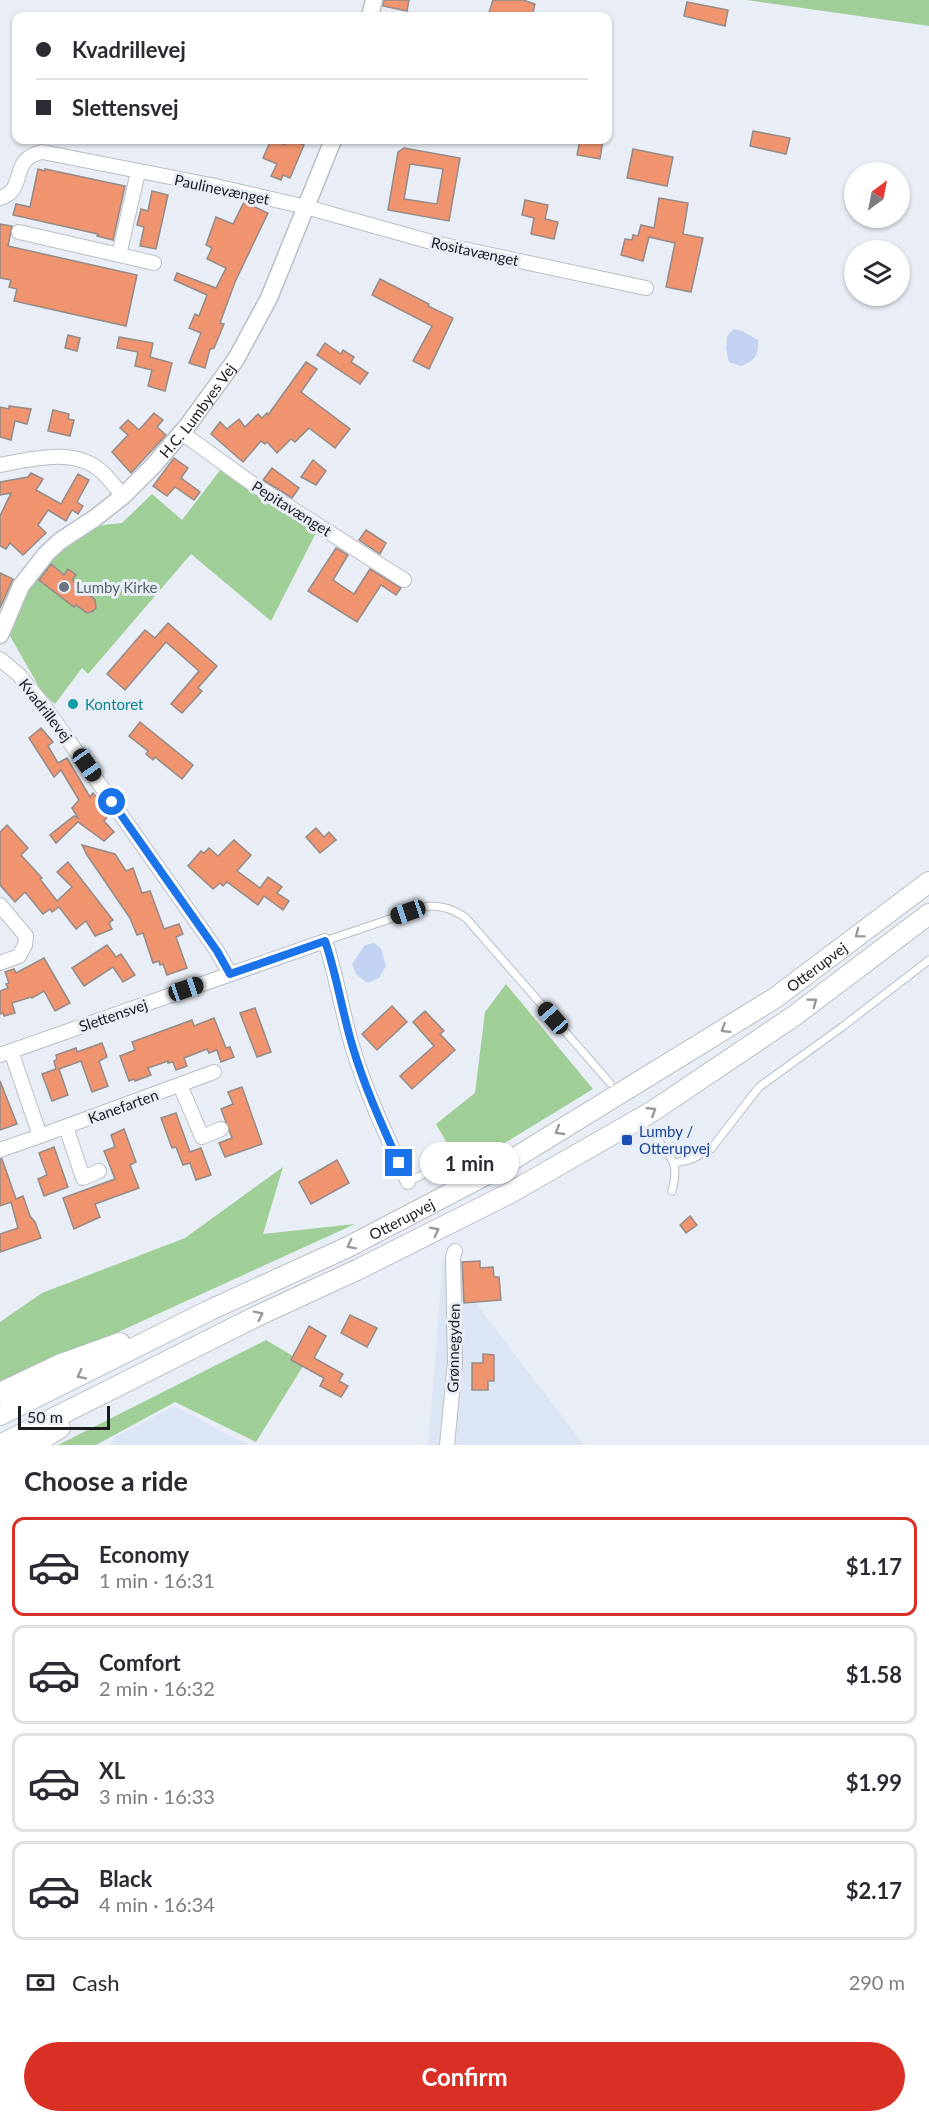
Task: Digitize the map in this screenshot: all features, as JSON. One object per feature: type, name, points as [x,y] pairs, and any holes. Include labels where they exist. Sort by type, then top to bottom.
[{"type":"main road","name":"Otterupvej","points":[[0,1415],[210,1310],[348,1247],[497,1169],[775,998],[929,882]]},
{"type":"main road","name":"Otterupvej","points":[[0,1445],[510,1193],[653,1111],[794,1016],[929,914]]},
{"type":"main road","points":[[0,1393],[59,1365],[210,1310]]},
{"type":"main road","points":[[32,1445],[220,1335]]},
{"type":"street","name":"H.C. Lumbyes Vej","points":[[0,635],[21,586],[46,554],[60,541],[123,496],[153,466],[182,433],[236,359],[258,321],[331,144]]},
{"type":"street","name":"Paulinevænget","points":[[0,198],[5,197],[14,189],[21,164],[31,154],[42,152],[211,185],[306,207]]},
{"type":"street","points":[[119,255],[138,172]]},
{"type":"street","name":"Rositavænget","points":[[306,207],[435,243],[646,288]]},
{"type":"street","points":[[19,232],[154,263]]},
{"type":"street","name":"Pepitavænget","points":[[182,433],[248,480],[404,580]]},
{"type":"street","points":[[0,465],[45,456],[75,459],[99,469],[123,496]]},
{"type":"street","name":"Kvadrillevej","points":[[0,659],[19,675],[74,746],[217,951],[230,974]]},
{"type":"street","points":[[0,905],[26,936],[25,945],[19,956],[0,963]]},
{"type":"street","points":[[325,941],[336,973],[352,1047],[369,1095],[408,1182]]},
{"type":"street","name":"Slettensvej","points":[[6,1053],[325,941]]},
{"type":"street","points":[[6,1053],[40,1136]]},
{"type":"street","name":"Kanefarten","points":[[0,1150],[214,1072]]},
{"type":"street","points":[[180,1085],[202,1137],[221,1129]]},
{"type":"street","points":[[66,1127],[83,1178],[99,1171]]},
{"type":"street","name":"Grønnegyden","points":[[447,1445],[455,1362],[453,1257],[455,1251]]},
{"type":"lane","points":[[325,941],[428,906],[442,906],[456,911],[466,918],[610,1083]]},
{"type":"lane","points":[[675,1163],[692,1159],[711,1149],[759,1087],[929,960]]},
{"type":"lane","points":[[654,1135],[675,1163],[676,1177],[672,1191]]},
{"type":"lane","points":[[408,1182],[426,1173]]},
{"type":"shaded area","points":[[443,1260],[584,1445],[428,1445]]},
{"type":"shaded area","points":[[174,1406],[249,1445],[111,1445],[115,1437]]},
{"type":"green space","points":[[746,0],[929,0],[929,26]]},
{"type":"green space","points":[[221,469],[316,533],[271,621],[191,554],[88,674],[82,668],[55,704],[42,692],[10,636],[34,577],[48,560],[86,531],[103,525],[122,523],[152,494],[182,520]]},
{"type":"green space","points":[[506,984],[593,1089],[462,1169],[436,1124],[475,1093],[485,1012]]},
{"type":"green space","points":[[283,1167],[263,1234],[355,1224],[0,1386],[0,1322],[42,1293],[185,1238]]},
{"type":"green space","points":[[266,1340],[305,1363],[256,1442],[175,1402],[96,1445],[58,1445]]},
{"type":"water","points":[[734,329],[758,340],[755,357],[741,366],[729,362],[726,349],[727,336]]},
{"type":"water","points":[[374,943],[381,949],[386,966],[379,978],[367,983],[356,974],[352,964],[365,945]]},
{"type":"building","points":[[384,0],[409,0],[407,11],[383,6]]},
{"type":"building","points":[[493,0],[523,0],[535,4],[533,12],[489,12]]},
{"type":"building","points":[[687,2],[728,10],[725,26],[684,16]]},
{"type":"building","points":[[753,131],[790,138],[786,154],[750,146]]},
{"type":"building","points":[[269,144],[304,145],[290,178],[283,175],[281,180],[271,176],[277,164],[263,158]]},
{"type":"building","points":[[579,144],[602,144],[600,159],[577,155]]},
{"type":"building","points":[[404,148],[460,158],[449,221],[388,210],[398,152]],"holes":[[[410,164],[443,169],[437,204],[404,199]]]},
{"type":"building","points":[[633,149],[673,157],[667,186],[627,178]]},
{"type":"building","points":[[38,169],[125,186],[113,240],[97,236],[98,234],[13,215],[16,204],[30,207]]},
{"type":"building","points":[[152,191],[168,195],[156,249],[140,246],[144,227],[137,225],[141,209],[148,211]]},
{"type":"building","points":[[659,198],[688,203],[683,234],[703,238],[691,292],[666,287],[675,243],[649,237],[643,261],[621,255],[625,239],[632,240],[633,235],[638,236],[641,225],[654,228]]},
{"type":"building","points":[[525,200],[548,205],[545,219],[558,222],[554,239],[531,234],[534,218],[522,215]]},
{"type":"building","points":[[244,202],[268,213],[235,282],[220,323],[224,324],[214,348],[210,349],[205,368],[189,363],[201,333],[189,328],[195,314],[199,316],[207,295],[174,280],[177,273],[216,288],[226,268],[207,259],[212,248],[206,245],[216,217],[233,224]]},
{"type":"building","points":[[0,224],[12,226],[8,246],[137,275],[126,326],[14,301],[17,289],[9,287],[11,280],[0,278]]},
{"type":"building","points":[[380,279],[453,318],[429,369],[413,361],[432,326],[372,295]]},
{"type":"building","points":[[68,335],[80,338],[77,351],[65,348]]},
{"type":"building","points":[[119,337],[153,343],[150,357],[172,363],[165,391],[148,386],[152,370],[135,366],[138,352],[117,348]]},
{"type":"building","points":[[325,343],[341,354],[343,350],[354,357],[351,362],[368,373],[360,384],[317,355]]},
{"type":"building","points":[[306,362],[317,369],[301,392],[350,429],[335,448],[309,428],[295,442],[291,439],[277,453],[267,442],[265,444],[261,441],[243,462],[211,434],[220,422],[227,429],[239,419],[245,427],[258,414],[262,418],[267,413],[268,415]]},
{"type":"building","points":[[9,406],[31,409],[27,424],[15,421],[11,440],[0,437],[0,407],[9,409]]},
{"type":"building","points":[[53,410],[69,414],[68,419],[74,420],[70,436],[48,431]]},
{"type":"building","points":[[154,413],[163,420],[157,427],[166,435],[131,473],[112,452],[128,435],[120,428],[128,420],[139,430]]},
{"type":"building","points":[[174,458],[188,468],[181,478],[200,492],[194,500],[175,487],[167,496],[153,486]]},
{"type":"building","points":[[313,460],[326,471],[316,485],[301,477]]},
{"type":"building","points":[[272,468],[299,488],[292,498],[263,480]]},
{"type":"building","points":[[31,473],[43,479],[36,490],[61,504],[78,474],[89,480],[77,502],[83,506],[78,514],[72,510],[66,521],[48,510],[38,525],[46,533],[23,555],[10,543],[6,549],[0,546],[0,516],[11,493],[0,495],[0,482],[28,477]]},
{"type":"building","points":[[366,530],[386,543],[380,554],[359,540]]},
{"type":"building","points":[[336,548],[348,555],[333,580],[354,594],[370,569],[401,588],[396,595],[381,585],[357,622],[308,591]]},
{"type":"building","name":"Lumby Kirke","points":[[51,564],[64,575],[68,569],[76,575],[72,580],[95,600],[96,608],[93,611],[87,613],[76,605],[74,607],[39,580]]},
{"type":"building","points":[[0,573],[13,579],[0,608]]},
{"type":"building","points":[[168,623],[217,666],[198,688],[202,691],[182,713],[171,704],[199,671],[166,642],[125,690],[107,674],[145,630],[155,638]]},
{"type":"building","points":[[140,722],[193,765],[182,779],[155,757],[153,760],[146,754],[148,751],[129,736]]},
{"type":"building","points":[[41,728],[53,742],[48,746],[58,763],[67,758],[90,797],[93,793],[100,801],[97,806],[109,815],[104,821],[114,832],[104,841],[78,822],[56,843],[50,835],[74,816],[78,818],[72,808],[79,800],[61,770],[54,777],[29,738]]},
{"type":"building","points":[[7,825],[28,848],[21,855],[42,878],[40,879],[57,901],[72,887],[57,872],[68,862],[113,920],[109,923],[112,929],[95,936],[86,921],[76,929],[59,907],[43,914],[25,892],[15,902],[0,885],[0,832]]},
{"type":"building","points":[[316,828],[324,837],[329,832],[336,840],[320,853],[306,837]]},
{"type":"building","points":[[234,840],[251,855],[237,871],[260,888],[268,877],[282,887],[277,893],[289,901],[283,910],[264,896],[258,905],[227,882],[223,886],[220,883],[213,889],[188,866],[201,851],[204,853],[209,848],[218,856]]},
{"type":"building","points":[[82,845],[115,854],[126,871],[133,868],[142,893],[150,891],[164,929],[179,924],[183,934],[176,937],[187,968],[167,975],[163,964],[160,965],[159,961],[153,963],[143,933],[137,935],[130,918]]},
{"type":"building","points":[[107,945],[116,957],[121,954],[135,975],[123,982],[113,967],[84,986],[72,968]]},
{"type":"building","points":[[44,958],[70,1003],[55,1011],[44,991],[32,998],[12,1003],[15,1013],[4,1016],[3,1013],[0,1014],[0,991],[8,988],[6,984],[9,983],[5,972],[14,969],[16,973]]},
{"type":"building","points":[[392,1006],[407,1022],[377,1050],[362,1034]]},
{"type":"building","points":[[255,1008],[271,1052],[257,1057],[240,1013]]},
{"type":"building","points":[[425,1011],[444,1031],[440,1034],[455,1050],[412,1089],[400,1076],[434,1046],[413,1022]]},
{"type":"building","points":[[214,1018],[226,1048],[230,1047],[234,1057],[221,1062],[217,1050],[209,1053],[207,1049],[184,1058],[187,1066],[176,1070],[173,1062],[168,1063],[168,1061],[148,1068],[151,1075],[129,1081],[120,1056],[135,1050],[132,1042],[192,1020],[194,1026]]},
{"type":"building","points":[[102,1043],[107,1057],[99,1061],[108,1086],[92,1092],[81,1061],[59,1069],[68,1095],[52,1101],[42,1074],[56,1069],[54,1061],[57,1059],[56,1055],[76,1048],[77,1052]]},
{"type":"building","points":[[0,1081],[17,1124],[0,1130]]},
{"type":"building","points":[[242,1087],[262,1144],[225,1157],[219,1143],[232,1138],[221,1109],[233,1104],[228,1092]]},
{"type":"building","points":[[176,1113],[190,1152],[201,1148],[211,1175],[196,1180],[190,1163],[183,1165],[176,1147],[172,1148],[161,1118]]},
{"type":"building","points":[[124,1129],[136,1162],[130,1165],[139,1188],[95,1204],[100,1217],[74,1229],[63,1198],[115,1179],[104,1151],[115,1147],[111,1135]]},
{"type":"building","points":[[54,1147],[68,1187],[44,1196],[38,1179],[47,1175],[39,1153]]},
{"type":"building","points":[[0,1159],[2,1159],[16,1199],[23,1196],[41,1238],[0,1252],[0,1234],[18,1228],[11,1202],[0,1206]]},
{"type":"building","points":[[337,1160],[349,1183],[311,1204],[299,1182]]},
{"type":"building","points":[[690,1216],[697,1225],[686,1233],[680,1225]]},
{"type":"building","points":[[480,1261],[480,1268],[493,1267],[494,1277],[499,1277],[501,1300],[464,1303],[462,1262]]},
{"type":"building","points":[[350,1315],[377,1328],[367,1347],[341,1333]]},
{"type":"building","points":[[309,1326],[326,1336],[314,1358],[343,1374],[339,1381],[348,1386],[341,1397],[320,1386],[324,1378],[291,1360]]},
{"type":"building","points":[[483,1354],[494,1355],[494,1381],[488,1381],[488,1390],[472,1390],[472,1363],[483,1363]]},
{"type":"place","name":"Lumby Kirke","points":[[64,587]]},
{"type":"place","name":"Kontoret","points":[[73,704]]},
{"type":"place","name":"Lumby / Otterupvej","points":[[627,1140]]},
{"type":"route","points":[[112,802],[217,951],[230,974],[325,941],[336,973],[352,1047],[372,1105],[399,1163]]}]
